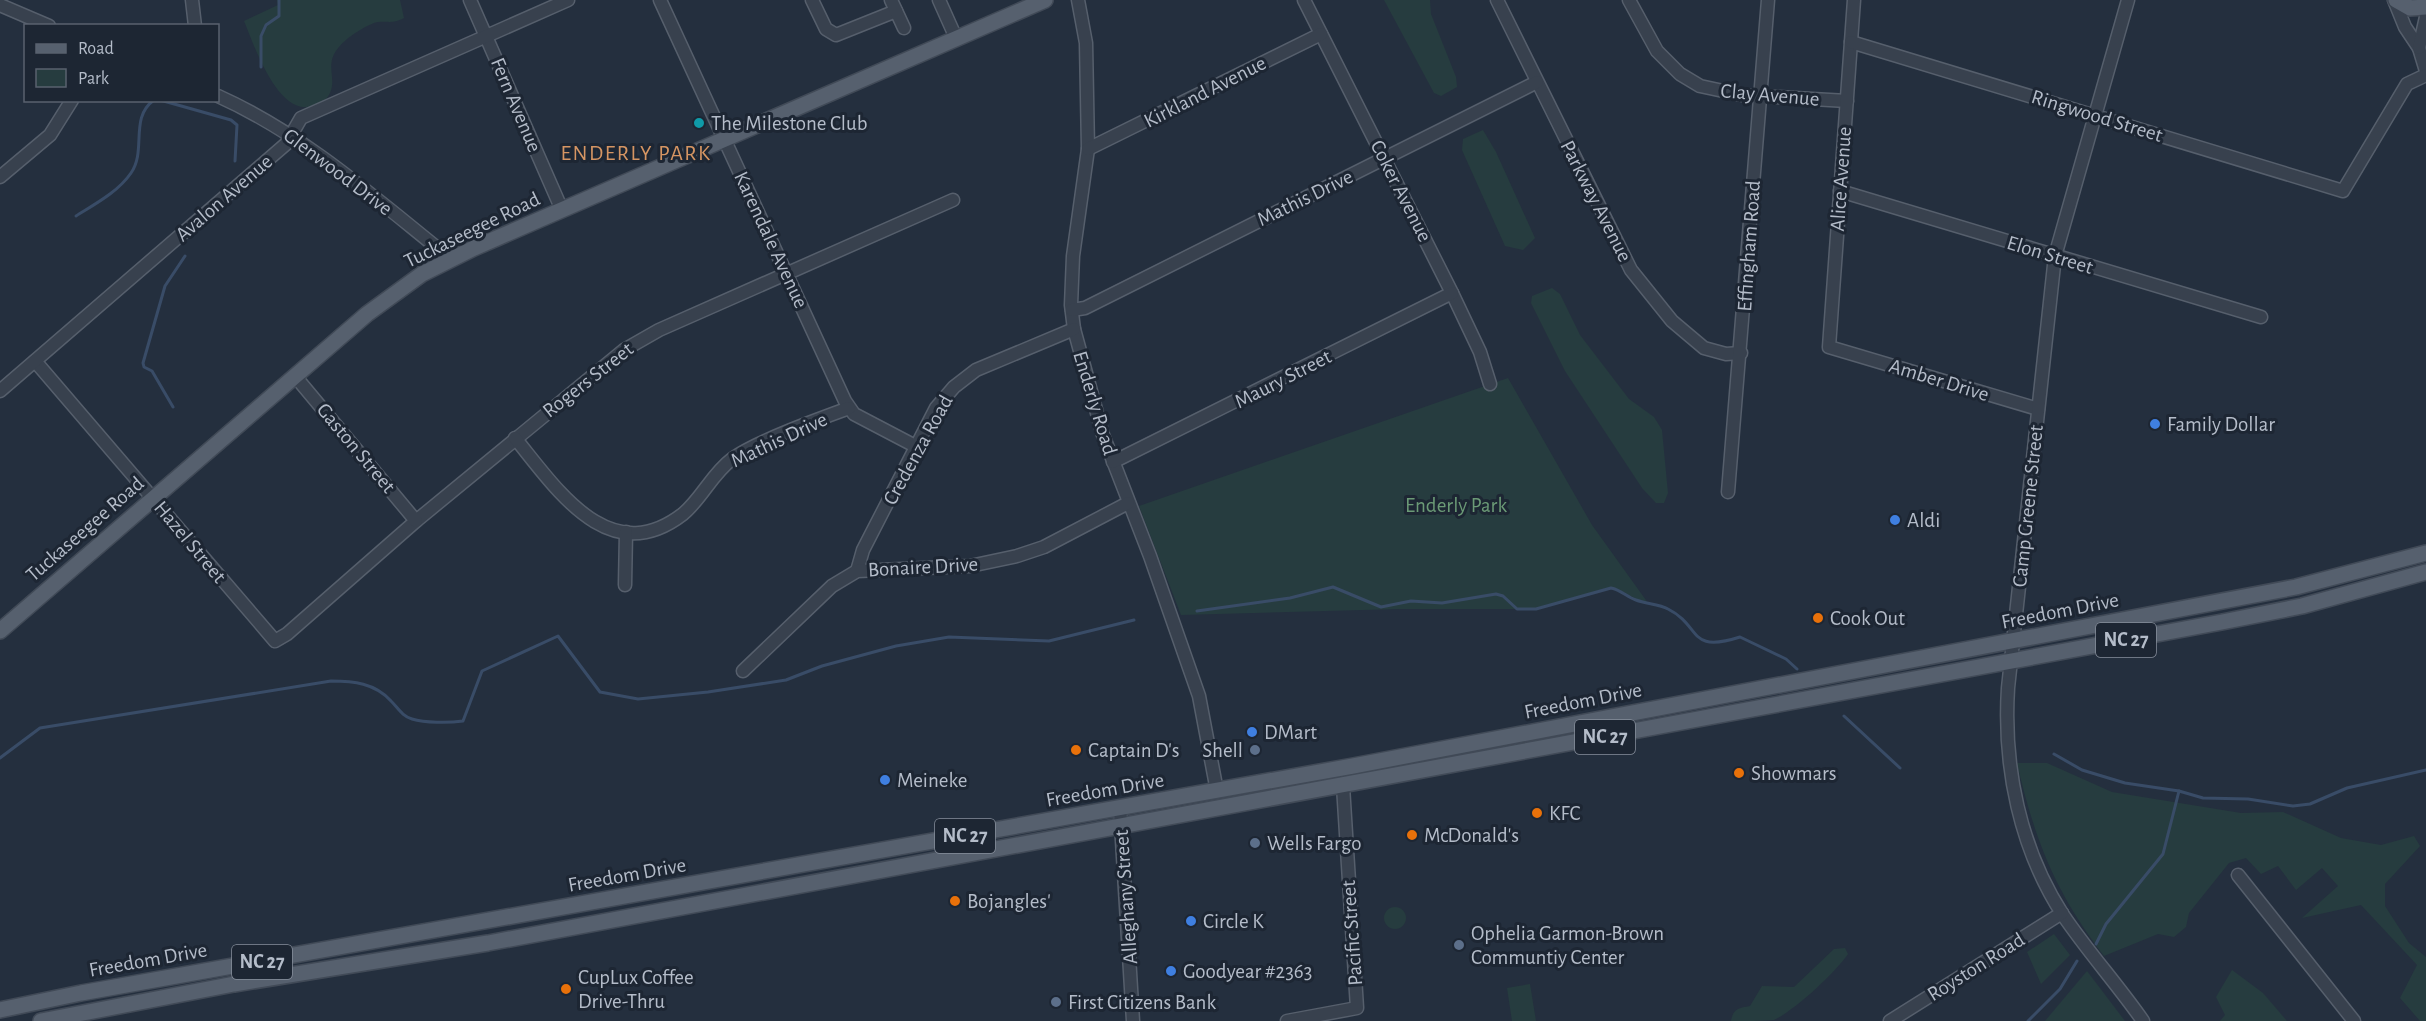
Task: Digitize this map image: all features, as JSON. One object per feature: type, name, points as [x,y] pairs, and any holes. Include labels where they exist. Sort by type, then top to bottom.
[{"type":"main road","name":"Tuckaseegee Road","points":[[0,631],[389,297],[451,259],[1046,0]]},
{"type":"main road","points":[[2395,0],[2410,8],[2426,7]]},
{"type":"main road","name":"Freedom Drive","points":[[0,1010],[81,993],[374,943],[1120,808],[2015,641],[2296,588],[2426,553]]},
{"type":"main road","name":"Freedom Drive","points":[[41,1021],[234,984],[488,943],[2012,661],[2302,606],[2426,572]]},
{"type":"main road","points":[[1617,735],[1638,722],[1678,714],[1682,710],[1683,703]]},
{"type":"main road","points":[[1343,786],[1349,772],[1413,761],[1437,749]]},
{"type":"main road","points":[[750,874],[753,893]]},
{"type":"main road","points":[[374,943],[376,962]]},
{"type":"main road","points":[[41,1021],[44,1008],[67,1001],[81,993]]},
{"type":"street","points":[[192,0],[195,24]]},
{"type":"street","name":"Fern Avenue","points":[[470,0],[562,210]]},
{"type":"street","name":"Avalon Avenue","points":[[0,391],[286,144],[301,118],[568,0]]},
{"type":"street","name":"Karendale Avenue","points":[[660,0],[849,408]]},
{"type":"street","points":[[812,0],[826,29],[836,35],[893,5],[904,28]]},
{"type":"street","points":[[939,0],[956,38]]},
{"type":"street","name":"Enderly Road","points":[[1078,0],[1086,43],[1088,149],[1073,256],[1074,329],[1090,393],[1113,462],[1150,556],[1199,696],[1217,790]]},
{"type":"street","name":"Coker Avenue","points":[[1304,0],[1452,293],[1480,352],[1490,384]]},
{"type":"street","name":"Parkway Avenue","points":[[1497,0],[1621,253],[1655,303],[1685,334],[1704,348],[1726,354],[1742,353]]},
{"type":"street","name":"Clay Avenue","points":[[1629,0],[1657,51],[1680,74],[1700,86],[1717,92],[1846,101]]},
{"type":"street","name":"Effingham Road","points":[[1728,492],[1742,353],[1768,0]]},
{"type":"street","name":"Alice Avenue","points":[[1840,350],[1829,347],[1854,0]]},
{"type":"street","name":"Camp Greene Street","points":[[2128,0],[2055,256],[2012,661],[2007,730],[2014,790],[2024,832],[2035,861],[2062,913],[2143,1021]]},
{"type":"street","points":[[2395,0],[2405,27],[2419,48],[2426,73]]},
{"type":"street","points":[[0,5],[44,24]]},
{"type":"street","points":[[2419,48],[2426,17]]},
{"type":"street","name":"Kirkland Avenue","points":[[1088,149],[1321,34]]},
{"type":"street","name":"Ringwood Street","points":[[1851,42],[2343,191],[2407,84],[2426,73]]},
{"type":"street","name":"Mathis Drive","points":[[1072,310],[1085,308],[1537,82]]},
{"type":"street","name":"Glenwood Drive","points":[[219,97],[291,135],[351,179],[451,259]]},
{"type":"street","points":[[0,177],[50,135],[71,102]]},
{"type":"street","name":"Elon Street","points":[[1840,191],[2261,317]]},
{"type":"street","name":"Rogers Street","points":[[275,641],[287,634],[515,438],[639,340],[953,200]]},
{"type":"street","name":"Maury Street","points":[[1113,462],[1452,293]]},
{"type":"street","name":"Credenza Road","points":[[857,571],[863,550],[936,408],[964,378],[1003,357],[1074,329]]},
{"type":"street","name":"Amber Drive","points":[[1840,350],[2038,410]]},
{"type":"street","name":"Hazel Street","points":[[34,361],[275,641]]},
{"type":"street","name":"Gaston Street","points":[[295,376],[416,521]]},
{"type":"street","points":[[849,408],[855,414],[917,447]]},
{"type":"street","name":"Mathis Drive","points":[[515,438],[572,507],[592,521],[626,532],[648,530],[670,522],[693,505],[715,476],[734,458],[849,408]]},
{"type":"street","name":"Bonaire Drive","points":[[743,671],[832,586],[857,571],[970,566],[1017,556],[1044,547],[1128,503]]},
{"type":"street","points":[[625,585],[626,532]]},
{"type":"street","name":"Pacific Street","points":[[1287,1021],[1357,1008],[1343,786]]},
{"type":"street","name":"Alleghany Street","points":[[1120,808],[1133,1021]]},
{"type":"street","points":[[2238,875],[2354,1021]]},
{"type":"street","name":"Royston Road","points":[[1890,1021],[2062,913]]},
{"type":"green space","points":[[277,0],[400,0],[404,18],[394,22],[375,23],[346,40],[334,55],[331,68],[332,86],[328,96],[318,104],[300,106],[288,101],[269,77],[244,21],[278,5]]},
{"type":"green space","points":[[1384,0],[1430,0],[1431,14],[1456,77],[1457,87],[1441,96],[1434,93]]},
{"type":"green space","points":[[1483,130],[1496,152],[1535,238],[1523,250],[1505,246],[1462,150],[1463,139]]},
{"type":"green space","points":[[1552,288],[1560,294],[1580,335],[1629,399],[1654,417],[1662,430],[1668,493],[1664,503],[1656,503],[1642,488],[1565,371],[1531,303],[1532,296]]},
{"type":"green space","name":"Enderly Park","points":[[1508,378],[1592,525],[1648,603],[1611,588],[1536,609],[1400,609],[1181,615],[1139,506]]},
{"type":"green space","points":[[2017,763],[2047,763],[2112,792],[2241,813],[2283,812],[2341,838],[2381,845],[2414,836],[2420,846],[2385,884],[2385,906],[2409,943],[2426,957],[2426,1021],[2420,1021],[2400,998],[2417,965],[2361,905],[2302,918],[2338,886],[2322,868],[2296,890],[2278,866],[2261,874],[2246,858],[2229,863],[2189,913],[2186,927],[2174,937],[2158,934],[2104,956],[2072,910],[2049,865],[2031,817]]},
{"type":"green space","points":[[1395,907],[1403,910],[1406,918],[1403,926],[1395,929],[1387,926],[1384,918],[1387,910]]},
{"type":"green space","points":[[2054,934],[2070,955],[2041,984],[2027,952]]},
{"type":"green space","points":[[1845,948],[1848,954],[1833,971],[1814,991],[1783,1015],[1774,1020],[1731,1021],[1737,1010],[1750,1006],[1762,986],[1794,987],[1834,949]]},
{"type":"green space","points":[[2232,970],[2263,993],[2287,1021],[2220,1021],[2225,1015],[2216,997]]},
{"type":"green space","points":[[2087,971],[2125,1021],[2045,1021]]},
{"type":"green space","points":[[1530,984],[1536,1021],[1512,1021],[1507,988]]},
{"type":"waterway","points":[[261,67],[261,36],[266,25],[279,16],[279,0]]},
{"type":"waterway","points":[[76,216],[113,192],[131,173],[138,154],[142,116],[146,107],[152,102]]},
{"type":"waterway","points":[[167,102],[231,120],[237,125],[235,161]]},
{"type":"waterway","points":[[173,407],[152,371],[144,367],[143,363],[165,286],[185,256]]},
{"type":"waterway","points":[[1197,611],[1290,598],[1333,587],[1381,607],[1411,601],[1442,603],[1496,594],[1503,596],[1517,609],[1536,609],[1611,588],[1636,600],[1668,609],[1679,616],[1703,640],[1711,642],[1740,637],[1786,659],[1797,669]]},
{"type":"waterway","points":[[0,758],[40,728],[331,681],[355,683],[378,690],[403,714],[412,719],[437,722],[463,721],[482,671],[558,636],[600,692],[638,699],[708,692],[786,680],[822,666],[896,646],[949,637],[1049,641],[1134,620]]},
{"type":"waterway","points":[[1844,716],[1900,768]]},
{"type":"waterway","points":[[2054,754],[2082,770],[2125,783],[2179,791],[2203,798],[2248,799],[2293,806],[2310,804],[2347,788],[2426,770]]},
{"type":"waterway","points":[[2096,944],[2106,924],[2163,854],[2179,791]]},
{"type":"waterway","points":[[2028,1021],[2060,989],[2077,961]]},
{"type":"place","name":"The Milestone Club","points":[[699,123]]},
{"type":"place","name":"Family Dollar","points":[[2155,424]]},
{"type":"place","name":"Aldi","points":[[1895,520]]},
{"type":"place","name":"Cook Out","points":[[1818,618]]},
{"type":"place","name":"DMart","points":[[1252,732]]},
{"type":"place","name":"Captain D's","points":[[1076,750]]},
{"type":"place","name":"Shell","points":[[1255,750]]},
{"type":"place","name":"Showmars","points":[[1739,773]]},
{"type":"place","name":"Meineke","points":[[885,780]]},
{"type":"place","name":"KFC","points":[[1537,813]]},
{"type":"place","name":"McDonald's","points":[[1412,835]]},
{"type":"place","name":"Wells Fargo","points":[[1255,843]]},
{"type":"place","name":"Bojangles'","points":[[955,901]]},
{"type":"place","name":"Circle K","points":[[1191,921]]},
{"type":"place","name":"Ophelia Garmon-Brown Communtiy Center","points":[[1459,945]]},
{"type":"place","name":"Goodyear #2363","points":[[1171,971]]},
{"type":"place","name":"CupLux Coffee Drive-Thru","points":[[566,989]]},
{"type":"place","name":"First Citizens Bank","points":[[1056,1002]]},
{"type":"district","name":"ENDERLY PARK","points":[[636,153]]}]
